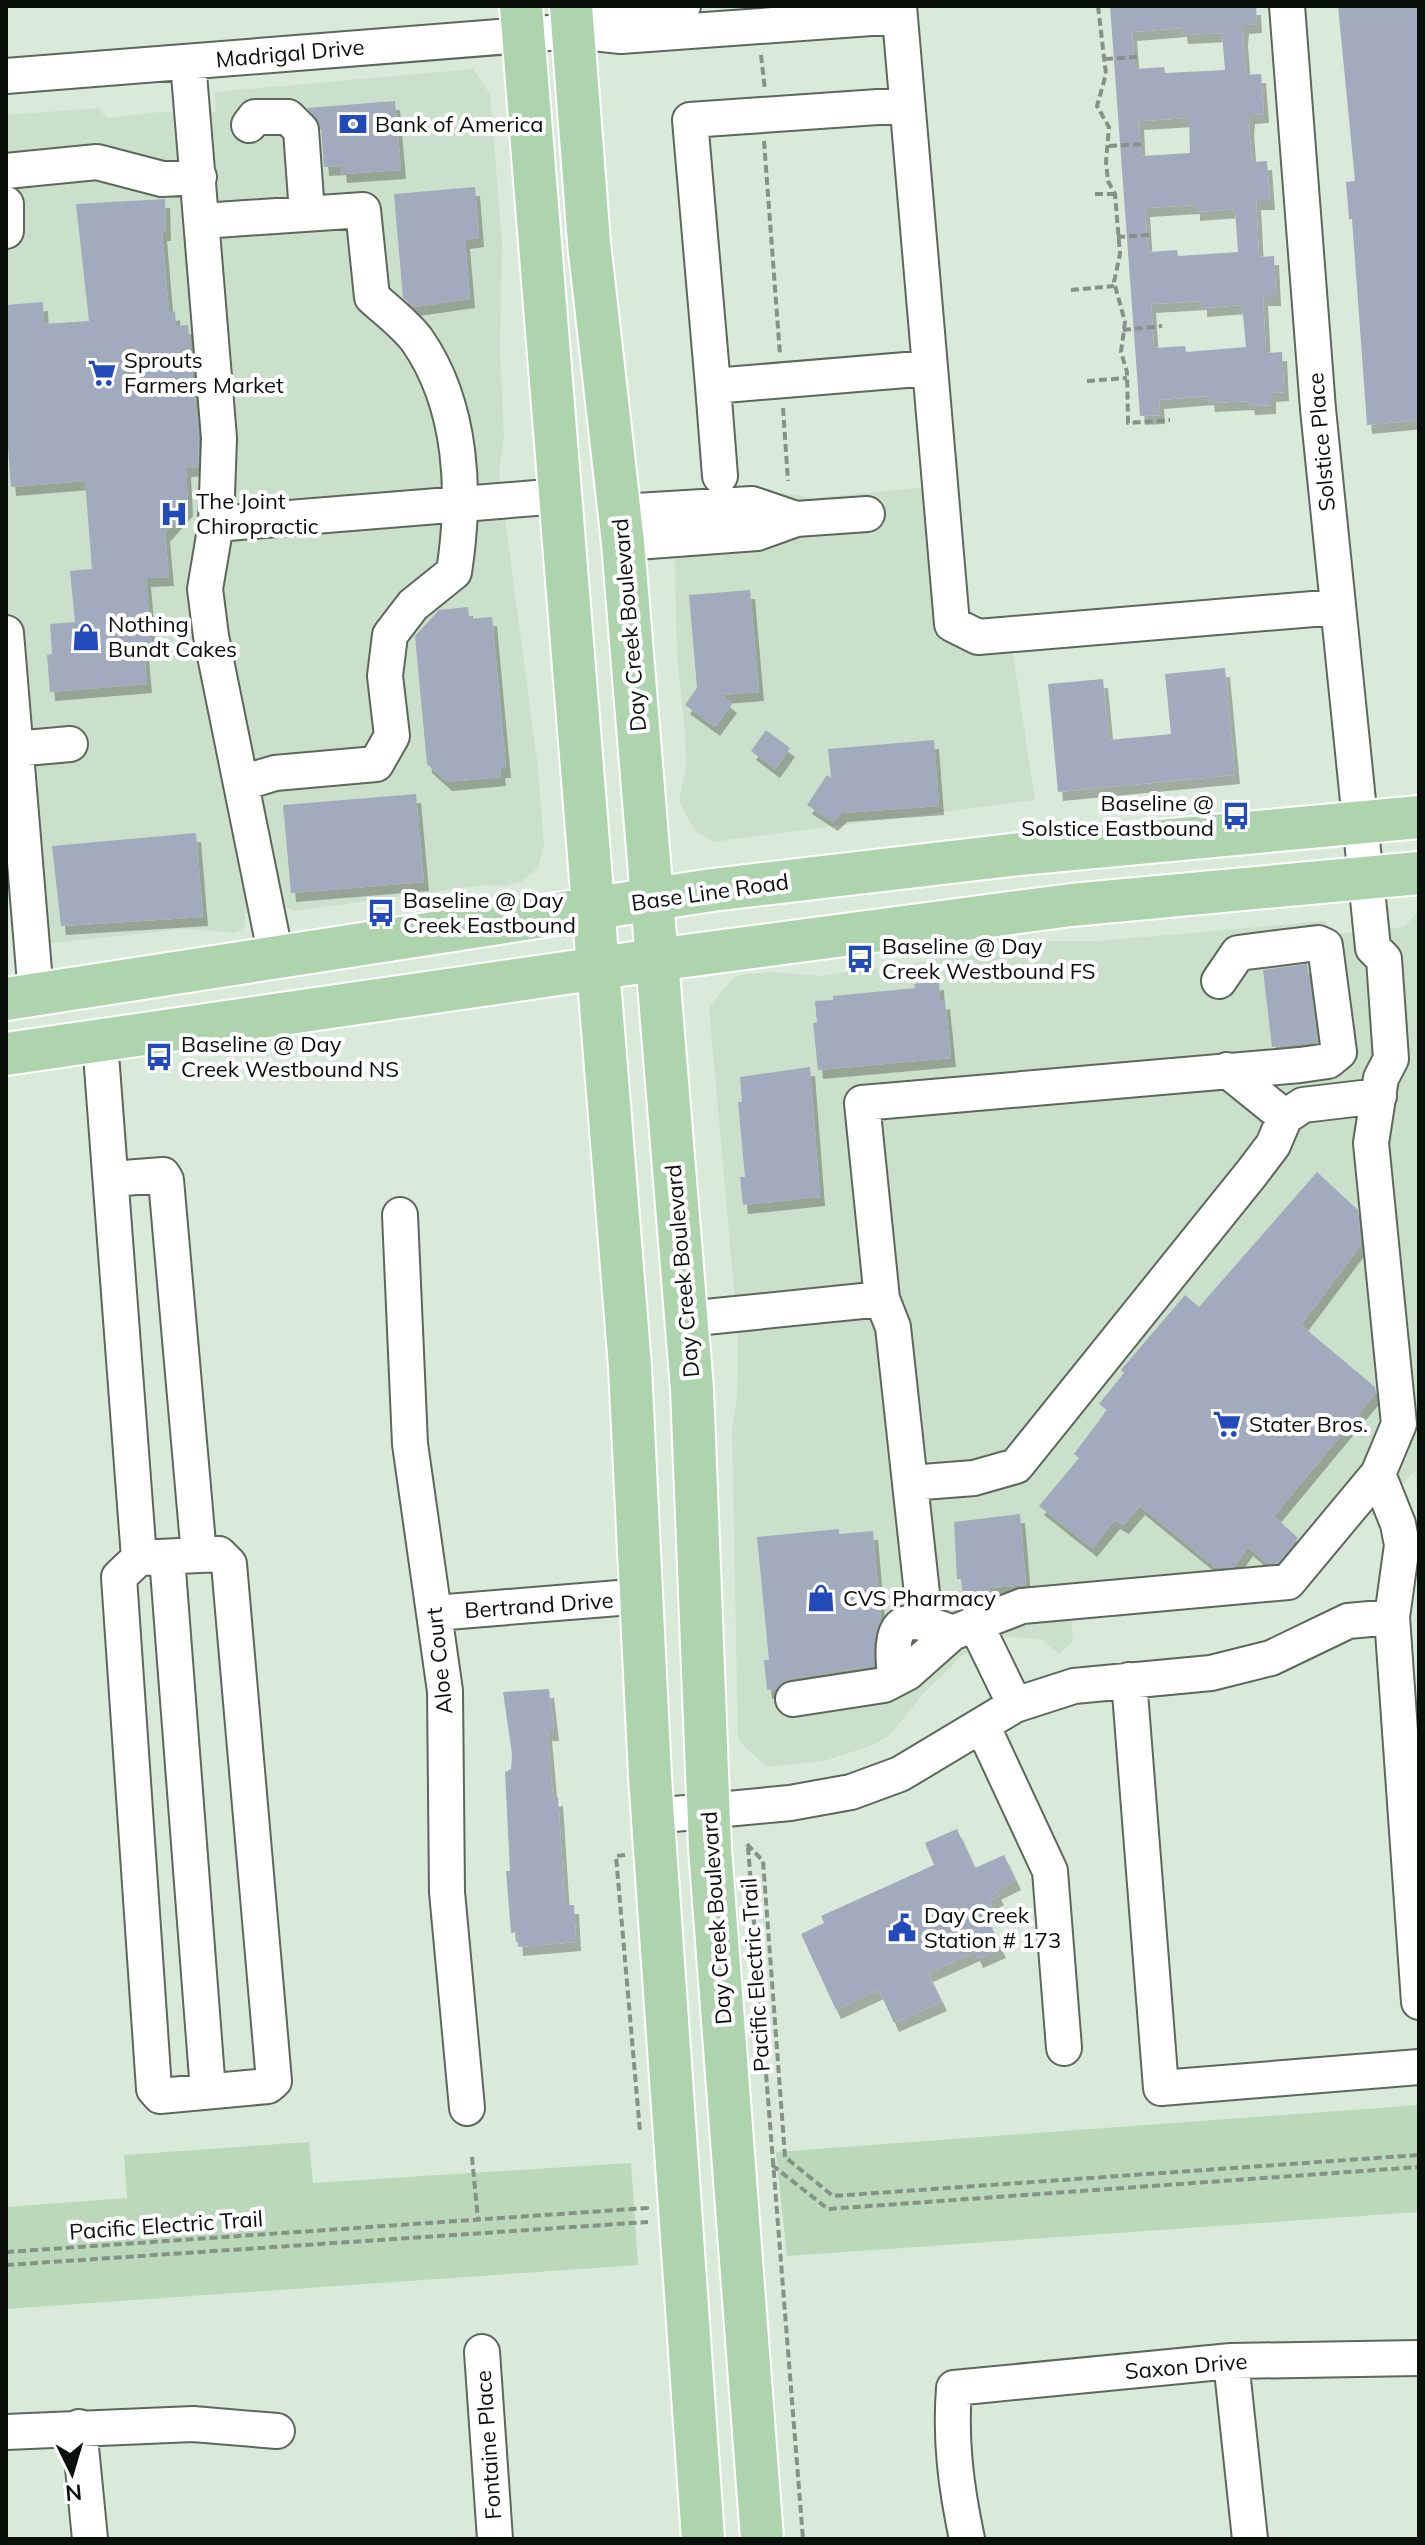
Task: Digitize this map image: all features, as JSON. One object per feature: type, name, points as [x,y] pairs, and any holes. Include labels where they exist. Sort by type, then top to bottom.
[{"type":"main road","name":"Day Creek Boulevard","points":[[573,18],[589,243],[622,527],[686,1319],[708,1811],[762,2539]]},
{"type":"main road","points":[[522,20],[630,1367],[653,1816],[703,2539]]},
{"type":"main road","name":"Base Line Road","points":[[21,997],[651,899],[1019,854],[1419,817]]},
{"type":"main road","points":[[6,1054],[655,960],[1071,905],[1419,873]]},
{"type":"main road","points":[[6,1026],[23,1024],[21,997]]},
{"type":"street","points":[[573,18],[683,6]]},
{"type":"street","name":"Solstice Place","points":[[1287,6],[1317,394],[1337,607],[1363,821],[1373,948],[1362,960],[1370,1061],[1380,1087]]},
{"type":"street","points":[[573,18],[621,36],[899,11],[952,624],[978,637],[1337,607]]},
{"type":"street","name":"Madrigal Drive","points":[[6,76],[188,62],[522,20],[573,18]]},
{"type":"street","points":[[188,62],[219,438],[216,524],[205,589],[211,636],[276,957]]},
{"type":"street","points":[[720,476],[690,120],[907,105]]},
{"type":"street","points":[[249,125],[255,117],[288,117],[301,130],[307,213]]},
{"type":"street","points":[[6,171],[97,162],[162,179],[199,177]]},
{"type":"street","points":[[6,204],[6,231]]},
{"type":"street","points":[[202,221],[363,210],[372,297],[416,339],[441,387],[459,451],[460,534],[454,572],[413,605],[390,635],[385,676],[392,736],[376,764],[275,773],[242,783]]},
{"type":"street","points":[[713,386],[930,368]]},
{"type":"street","points":[[216,524],[560,496]]},
{"type":"street","points":[[622,527],[757,533],[796,519],[867,514]]},
{"type":"street","points":[[6,633],[15,749],[21,997]]},
{"type":"street","points":[[15,749],[70,744]]},
{"type":"street","points":[[1015,1705],[951,1626],[910,1483],[893,1327],[882,1299],[862,1103],[1328,1061],[1339,1052],[1325,946],[1318,943],[1238,953],[1219,981]]},
{"type":"street","points":[[100,1041],[111,1179],[168,1557]]},
{"type":"street","points":[[1227,1070],[1285,1117]]},
{"type":"street","points":[[793,1699],[884,1685],[895,1679],[892,1636],[897,1628],[951,1626],[1022,1606],[1288,1582],[1378,1474],[1399,1424],[1371,1143],[1380,1087],[1303,1105],[1285,1117],[1273,1145],[1251,1174],[1016,1466],[974,1478],[910,1483]]},
{"type":"street","points":[[111,1179],[163,1175],[166,1180],[168,1557],[208,2091]]},
{"type":"street","name":"Aloe Court","points":[[400,1215],[410,1444],[445,1691],[449,1942],[467,2108]]},
{"type":"street","points":[[686,1319],[882,1299]]},
{"type":"street","points":[[1378,1474],[1398,1524],[1402,1545],[1392,1617],[1419,2002]]},
{"type":"street","points":[[219,1554],[229,1564],[274,2081],[268,2086],[208,2091],[160,2096],[154,2089],[119,1577],[168,1557],[219,1554]]},
{"type":"street","name":"Bertrand Drive","points":[[435,1613],[643,1596]]},
{"type":"street","points":[[653,1816],[790,1803],[851,1792],[900,1774],[1015,1705],[1074,1686],[1211,1673],[1271,1658],[1348,1621],[1392,1617]]},
{"type":"street","points":[[1129,1680],[1161,2088],[1419,2067]]},
{"type":"street","points":[[982,1725],[1050,1871],[1064,2048]]},
{"type":"street","name":"Fontaine Place","points":[[482,2352],[495,2539]]},
{"type":"street","name":"Saxon Drive","points":[[967,2539],[954,2478],[951,2427],[954,2388],[1231,2361],[1419,2358]]},
{"type":"street","points":[[1231,2361],[1250,2539]]},
{"type":"street","points":[[6,2432],[193,2424],[277,2431]]},
{"type":"street","points":[[79,2427],[90,2539]]},
{"type":"path","points":[[1098,6],[1106,74],[1098,95],[1099,111]]},
{"type":"path","points":[[760,44],[788,481]]},
{"type":"path","points":[[1104,59],[1139,57]]},
{"type":"path","points":[[1090,103],[1109,127],[1108,181],[1115,194],[1119,270],[1114,286],[1125,322],[1121,352],[1127,378],[1128,423],[1170,420]]},
{"type":"path","points":[[1109,146],[1144,144]]},
{"type":"path","points":[[1095,194],[1115,194]]},
{"type":"path","points":[[1117,237],[1151,235]]},
{"type":"path","points":[[1071,290],[1114,286]]},
{"type":"path","points":[[1123,330],[1162,326]]},
{"type":"path","points":[[1087,381],[1127,378]]},
{"type":"path","name":"Pacific Electric Trail","points":[[803,2539],[747,1844],[763,1861],[785,2157],[833,2196]]},
{"type":"path","points":[[616,1856],[641,2147]]},
{"type":"path","points":[[834,2208],[833,2196],[1419,2155]]},
{"type":"path","points":[[472,2157],[478,2220]]},
{"type":"path","points":[[772,2165],[828,2209],[1419,2167]]},
{"type":"path","name":"Pacific Electric Trail","points":[[6,2252],[647,2208],[645,2193]]},
{"type":"path","name":"Pacific Electric Trail","points":[[6,2265],[648,2220]]},
{"type":"shaded area","points":[[473,69],[490,94],[502,242],[500,352],[504,436],[499,472],[538,768],[544,845],[538,868],[521,882],[505,886],[483,885],[293,911],[287,907],[245,913],[245,926],[237,933],[183,929],[15,947],[6,832],[6,115],[98,108],[107,118],[160,112],[216,112],[215,92]]},
{"type":"shaded area","points":[[920,488],[950,498],[968,616],[1010,634],[1035,800],[713,842],[694,830],[679,801],[686,765],[677,655],[673,501],[783,493],[811,498]]},
{"type":"shaded area","points":[[1419,911],[1419,1516],[1415,1470],[1376,1515],[1354,1518],[1307,1576],[1071,1616],[1073,1642],[1059,1654],[1041,1639],[1000,1636],[962,1656],[922,1695],[890,1735],[873,1745],[824,1761],[766,1767],[738,1740],[732,1430],[737,1398],[738,1335],[709,1007],[734,977],[745,974],[774,972],[819,976],[926,961],[1023,941],[1099,941],[1325,921],[1334,934],[1404,927]]},
{"type":"shaded area","points":[[1419,2105],[1419,2212],[787,2256],[776,2152]]},
{"type":"shaded area","points":[[309,2142],[313,2183],[631,2163],[638,2265],[6,2309],[6,2207],[127,2198],[124,2155]]},
{"type":"building","points":[[1110,6],[1256,6],[1257,24],[1244,25],[1243,37],[1246,75],[1261,74],[1264,114],[1250,115],[1249,127],[1252,162],[1267,161],[1270,201],[1256,201],[1259,257],[1274,256],[1276,297],[1263,297],[1266,353],[1282,352],[1284,392],[1271,393],[1271,405],[1250,406],[1249,401],[1210,403],[1209,396],[1159,400],[1160,415],[1140,416]],"holes":[[[1182,28],[1183,35],[1222,33],[1225,70],[1165,73],[1164,67],[1135,69],[1132,32]],[[1189,118],[1190,153],[1141,156],[1139,121]],[[1195,205],[1195,212],[1235,209],[1238,252],[1178,256],[1177,250],[1148,252],[1145,208]],[[1202,301],[1202,308],[1242,305],[1246,347],[1186,352],[1185,346],[1154,348],[1151,304]]]},
{"type":"building","points":[[1338,6],[1419,6],[1419,420],[1367,425],[1352,219],[1349,219],[1346,182],[1355,181]]},
{"type":"building","name":"Bank of America","points":[[395,101],[401,170],[342,174],[341,166],[324,167],[321,128],[307,108]]},
{"type":"building","points":[[475,187],[479,238],[465,240],[470,299],[414,307],[403,298],[394,194]]},
{"type":"building","points":[[165,199],[166,232],[162,232],[169,313],[175,311],[176,326],[188,325],[199,438],[198,467],[186,468],[188,507],[165,533],[169,577],[146,578],[152,650],[144,651],[147,684],[50,692],[47,655],[52,654],[50,624],[75,622],[70,571],[92,569],[85,481],[11,487],[6,421],[6,305],[43,302],[44,324],[89,321],[76,204]]},
{"type":"building","points":[[750,590],[759,692],[721,695],[732,704],[715,727],[685,705],[697,688],[689,595]]},
{"type":"building","points":[[468,607],[469,619],[492,617],[506,769],[500,769],[501,777],[447,782],[427,764],[415,636],[439,610]]},
{"type":"building","points":[[1225,668],[1235,775],[1058,792],[1048,684],[1103,679],[1109,740],[1171,734],[1165,674]]},
{"type":"building","points":[[766,730],[790,748],[775,769],[751,751]]},
{"type":"building","points":[[934,740],[939,806],[842,813],[833,822],[807,805],[827,775],[831,778],[828,749]]},
{"type":"building","points":[[416,794],[424,882],[291,893],[283,805]]},
{"type":"building","points":[[196,833],[203,917],[61,926],[52,846]]},
{"type":"building","points":[[1307,964],[1318,1042],[1272,1047],[1263,970]]},
{"type":"building","points":[[939,981],[940,1001],[945,1000],[951,1058],[818,1070],[813,1023],[817,1023],[815,1001],[833,1000],[833,996],[915,988],[914,984]]},
{"type":"building","points":[[810,1067],[820,1197],[743,1205],[740,1177],[745,1177],[738,1102],[742,1102],[740,1077]]},
{"type":"building","name":"Stater Bros.","points":[[1317,1172],[1358,1210],[1361,1245],[1301,1325],[1375,1387],[1376,1393],[1274,1516],[1298,1538],[1278,1563],[1268,1564],[1248,1547],[1234,1567],[1216,1568],[1140,1506],[1124,1525],[1115,1520],[1092,1548],[1039,1506],[1079,1458],[1074,1454],[1107,1410],[1099,1404],[1124,1373],[1121,1370],[1185,1295],[1199,1307]]},
{"type":"building","points":[[1020,1514],[1026,1585],[989,1588],[990,1597],[963,1599],[961,1579],[957,1579],[954,1522]]},
{"type":"building","name":"CVS Pharmacy","points":[[839,1529],[839,1534],[873,1531],[881,1620],[874,1642],[874,1666],[790,1679],[776,1689],[767,1690],[764,1660],[769,1660],[757,1537]]},
{"type":"building","points":[[549,1689],[554,1732],[547,1732],[553,1798],[558,1797],[565,1905],[574,1905],[576,1942],[518,1947],[517,1932],[511,1933],[506,1871],[510,1871],[505,1772],[511,1769],[512,1754],[503,1692]]},
{"type":"building","name":"Day Creek Station # 173","points":[[957,1829],[975,1868],[1004,1855],[1016,1881],[996,1891],[999,1896],[990,1901],[992,1906],[983,1910],[1001,1949],[978,1959],[975,1952],[928,1973],[942,2002],[894,2023],[879,1990],[836,2010],[801,1934],[824,1923],[821,1916],[934,1865],[925,1843]]},
{"type":"place","name":"Bank of America","points":[[353,124]]},
{"type":"place","name":"Sprouts Farmers Market","points":[[102,373]]},
{"type":"place","name":"The Joint Chiropractic","points":[[174,514]]},
{"type":"place","name":"Nothing Bundt Cakes","points":[[86,637]]},
{"type":"place","name":"Baseline @ Solstice Eastbound","points":[[1236,816]]},
{"type":"place","name":"Baseline @ Day Creek Eastbound","points":[[381,913]]},
{"type":"place","name":"Baseline @ Day Creek Westbound FS","points":[[860,959]]},
{"type":"place","name":"Baseline @ Day Creek Westbound NS","points":[[159,1057]]},
{"type":"place","name":"Stater Bros.","points":[[1227,1424]]},
{"type":"place","name":"CVS Pharmacy","points":[[821,1598]]},
{"type":"place","name":"Day Creek Station # 173","points":[[902,1928]]}]
